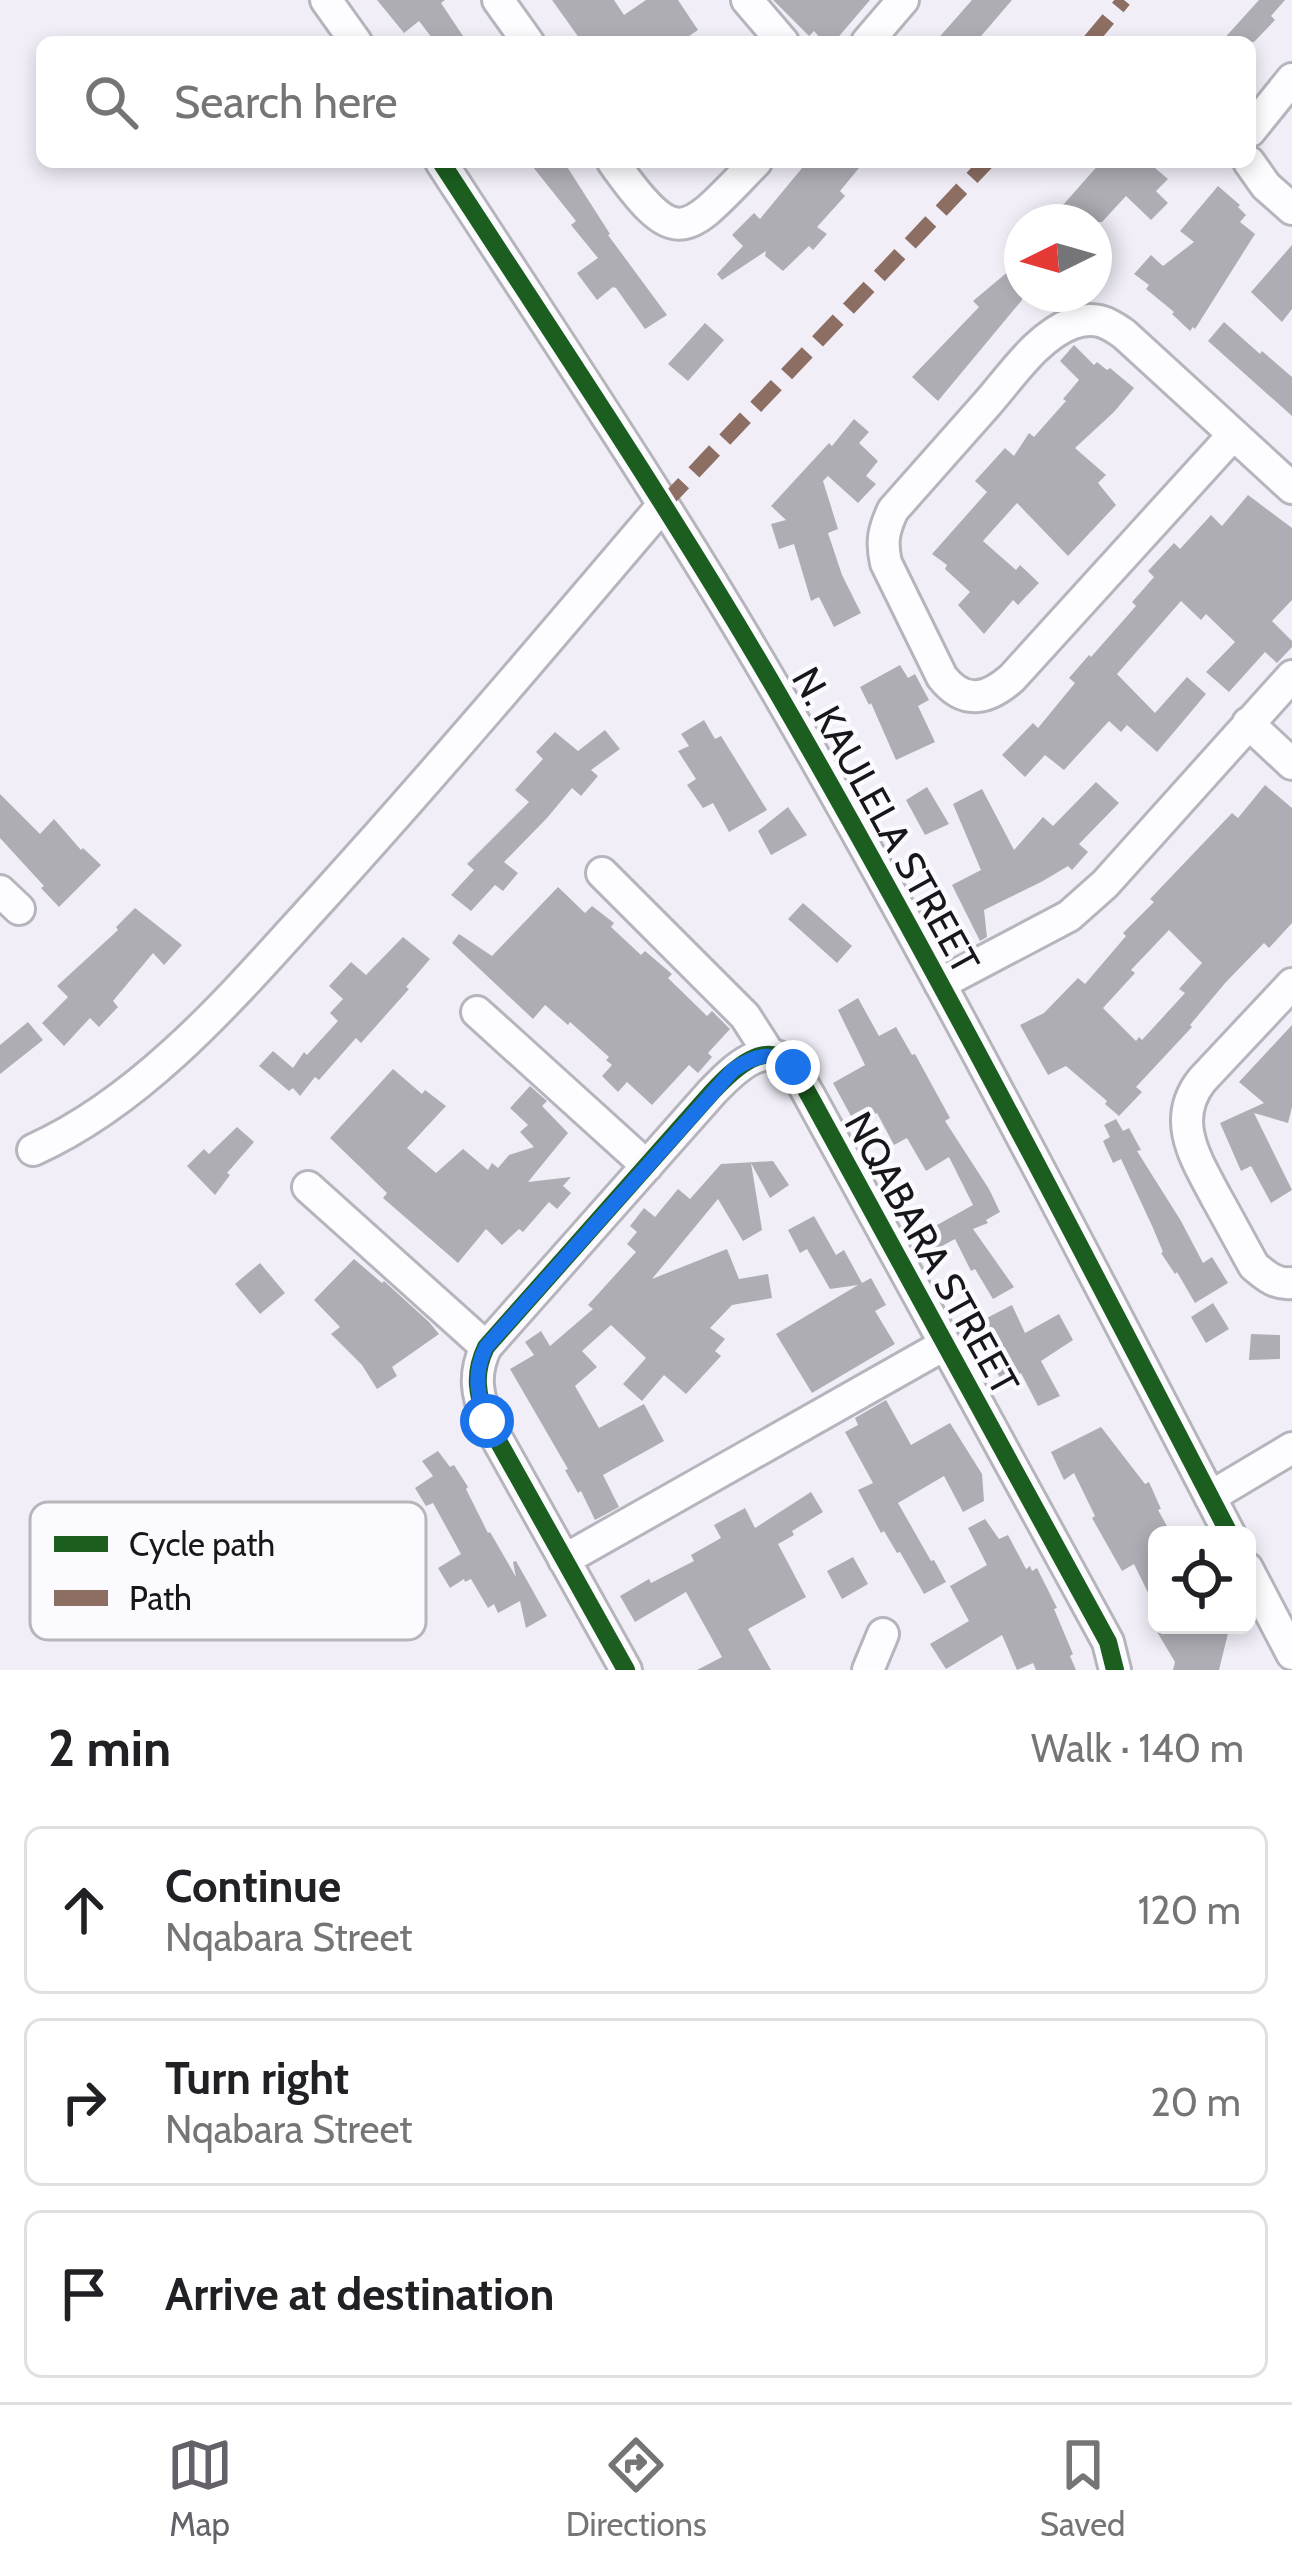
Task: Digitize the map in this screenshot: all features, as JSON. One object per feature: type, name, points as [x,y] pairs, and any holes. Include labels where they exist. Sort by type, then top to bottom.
[{"type":"street","points":[[326,0],[352,36]]},
{"type":"street","points":[[498,0],[524,36]]},
{"type":"street","points":[[747,0],[778,36]]},
{"type":"street","points":[[872,36],[903,0]]},
{"type":"street","points":[[1256,124],[1292,79]]},
{"type":"street","name":"N. KAULELA STREET","points":[[445,168],[779,695],[940,984],[1225,1526]]},
{"type":"street","points":[[618,168],[649,210],[676,225],[692,223],[708,211],[750,168]]},
{"type":"street","points":[[1253,168],[1292,209]]},
{"type":"street","points":[[1233,435],[1001,688],[974,696],[951,688],[886,563],[881,544],[884,529],[893,509],[1045,339],[1077,321],[1109,323],[1292,488]]},
{"type":"street","points":[[33,1150],[115,1102],[208,1022],[440,769],[662,505]]},
{"type":"street","points":[[940,984],[1069,916],[1105,884],[1292,676]]},
{"type":"street","points":[[1248,723],[1292,764]]},
{"type":"street","name":"NQABARA STREET","points":[[602,873],[745,1016],[770,1054],[793,1067],[1108,1642],[1115,1670]]},
{"type":"street","points":[[1292,984],[1202,1080],[1187,1108],[1192,1153],[1254,1266],[1270,1280],[1292,1283]]},
{"type":"street","points":[[478,1012],[647,1166]]},
{"type":"street","points":[[626,1670],[487,1421],[476,1376],[486,1347],[733,1070],[752,1057],[770,1054]]},
{"type":"street","points":[[308,1186],[486,1347]]},
{"type":"street","points":[[564,1560],[944,1345]]},
{"type":"street","points":[[1210,1497],[1292,1448]]},
{"type":"street","points":[[1256,1585],[1292,1654]]},
{"type":"street","points":[[868,1670],[883,1634]]},
{"type":"building","points":[[377,0],[445,0],[441,3],[463,36],[430,36],[419,21],[404,33]]},
{"type":"building","points":[[552,0],[614,0],[624,15],[646,0],[678,0],[698,30],[689,36],[578,36]]},
{"type":"building","points":[[773,0],[870,0],[839,36],[818,36],[814,31],[809,36]]},
{"type":"building","points":[[972,0],[1012,0],[981,36],[940,36]]},
{"type":"building","points":[[1259,0],[1285,0],[1271,16],[1275,20],[1256,40],[1256,36],[1226,36]]},
{"type":"building","points":[[534,168],[568,168],[608,235],[667,315],[645,329],[616,288],[597,300],[577,273],[598,258],[571,225],[576,221]]},
{"type":"building","points":[[802,168],[859,168],[840,191],[845,196],[817,227],[827,234],[813,250],[809,246],[783,271],[765,256],[766,251],[722,280],[717,274],[743,246],[732,235],[754,213],[760,219]]},
{"type":"building","points":[[1096,168],[1155,168],[1168,179],[1156,191],[1168,203],[1151,220],[1126,196],[1112,211],[1112,204],[1064,204]]},
{"type":"building","points":[[1218,186],[1240,205],[1246,215],[1240,222],[1255,234],[1190,331],[1134,274],[1151,255],[1163,266],[1194,242],[1180,231]]},
{"type":"building","points":[[1292,245],[1292,309],[1282,322],[1251,292]]},
{"type":"building","points":[[1004,275],[1004,312],[1012,312],[938,401],[912,377],[979,307],[973,301]]},
{"type":"building","points":[[1224,322],[1292,377],[1292,416],[1208,341]]},
{"type":"building","points":[[705,323],[724,340],[688,381],[668,364]]},
{"type":"building","points":[[1074,345],[1094,365],[1110,368],[1134,388],[1075,448],[1106,475],[1098,483],[1116,505],[1068,556],[1017,503],[983,541],[1039,583],[1018,605],[1013,600],[984,634],[958,605],[970,592],[932,554],[987,492],[975,481],[1005,448],[1014,456],[1029,433],[1034,437],[1066,401],[1063,399],[1079,380],[1060,361]]},
{"type":"building","points":[[854,419],[869,432],[859,443],[878,461],[866,476],[876,484],[858,503],[828,476],[823,481],[838,529],[828,533],[861,613],[834,627],[819,597],[811,601],[794,544],[779,549],[771,524],[786,520],[771,506]]},
{"type":"building","points":[[1248,495],[1292,528],[1292,600],[1272,621],[1292,641],[1292,647],[1277,663],[1265,652],[1229,692],[1206,672],[1235,642],[1206,614],[1201,620],[1181,601],[1117,674],[1155,713],[1187,677],[1206,694],[1157,752],[1127,725],[1121,732],[1109,721],[1064,770],[1045,755],[1025,777],[1002,755],[1033,723],[1038,728],[1075,683],[1069,678],[1136,606],[1132,602],[1154,577],[1148,571],[1174,543],[1180,549],[1211,515],[1222,526]]},
{"type":"building","points":[[900,665],[908,678],[915,674],[929,700],[918,706],[935,742],[896,760],[860,687]]},
{"type":"building","points":[[704,720],[715,739],[721,736],[767,810],[729,832],[713,803],[703,808],[687,785],[696,779],[678,751],[689,746],[681,734]]},
{"type":"building","points":[[605,730],[620,749],[591,770],[598,776],[581,796],[572,788],[504,862],[518,873],[503,891],[495,885],[471,911],[451,895],[474,870],[467,864],[529,802],[515,790],[543,759],[536,752],[555,732],[578,751]]},
{"type":"building","points":[[1096,782],[1119,803],[1079,844],[1088,852],[1072,870],[1068,866],[984,910],[987,937],[980,941],[952,885],[981,870],[953,804],[982,789],[1014,850],[1043,817],[1053,826]]},
{"type":"building","points":[[1265,785],[1292,808],[1292,923],[1269,948],[1264,943],[1226,982],[1136,1087],[1142,1092],[1119,1116],[1066,1066],[1048,1075],[1020,1025],[1044,1013],[1078,978],[1085,984],[1126,936],[1123,933],[1154,902],[1150,899],[1232,813],[1238,818]],"holes":[[[1169,930],[1202,963],[1179,989],[1185,993],[1142,1040],[1136,1041],[1103,1008]]]},
{"type":"building","points":[[927,787],[949,824],[925,835],[906,800]]},
{"type":"building","points":[[0,794],[40,834],[54,819],[101,865],[59,907],[0,838]]},
{"type":"building","points":[[788,807],[807,835],[771,855],[758,831]]},
{"type":"building","points":[[558,887],[585,913],[592,906],[614,923],[611,927],[641,955],[645,951],[672,974],[668,978],[707,1016],[712,1011],[730,1029],[708,1053],[712,1057],[698,1073],[689,1065],[652,1105],[627,1082],[618,1092],[602,1076],[612,1065],[606,1060],[609,1057],[570,1022],[568,1025],[545,1005],[533,1019],[452,943],[459,934],[492,956]]},
{"type":"building","points":[[803,903],[852,946],[837,963],[788,919]]},
{"type":"building","points":[[135,908],[182,945],[164,965],[153,953],[113,1001],[118,1007],[99,1027],[90,1018],[64,1046],[42,1023],[68,997],[57,986]]},
{"type":"building","points":[[403,937],[430,959],[361,1043],[356,1038],[300,1096],[259,1066],[273,1051],[293,1068],[338,1021],[330,1013],[343,999],[329,986],[351,962],[366,975]]},
{"type":"building","points":[[858,998],[879,1036],[896,1027],[915,1054],[950,1118],[945,1121],[1000,1212],[973,1229],[1014,1287],[993,1299],[975,1269],[971,1271],[955,1239],[929,1253],[919,1235],[973,1205],[949,1157],[926,1171],[907,1138],[894,1145],[877,1113],[872,1116],[869,1109],[852,1118],[833,1083],[865,1065],[838,1010]]},
{"type":"building","points":[[28,1022],[43,1040],[0,1074],[0,1045]]},
{"type":"building","points":[[1292,1025],[1288,1123],[1254,1113],[1292,1190],[1271,1203],[1251,1166],[1241,1171],[1220,1123],[1264,1103],[1239,1082]]},
{"type":"building","points":[[393,1069],[422,1094],[425,1090],[446,1106],[407,1148],[436,1173],[463,1149],[488,1170],[492,1163],[498,1168],[509,1155],[534,1147],[520,1132],[528,1125],[510,1108],[530,1086],[547,1101],[542,1106],[568,1133],[528,1182],[571,1177],[563,1186],[571,1193],[557,1209],[549,1202],[523,1232],[519,1229],[502,1245],[486,1229],[458,1263],[383,1198],[387,1193],[330,1138]]},
{"type":"building","points":[[1116,1119],[1123,1131],[1129,1128],[1141,1150],[1137,1151],[1203,1263],[1212,1257],[1228,1283],[1195,1303],[1161,1253],[1121,1159],[1113,1163],[1103,1141],[1110,1137],[1104,1125]]},
{"type":"building","points":[[237,1127],[254,1142],[215,1195],[187,1166],[204,1149],[209,1154]]},
{"type":"building","points":[[773,1161],[789,1185],[770,1198],[751,1163],[762,1230],[743,1241],[718,1199],[652,1279],[727,1249],[739,1279],[768,1274],[772,1298],[732,1305],[710,1328],[725,1339],[715,1351],[721,1356],[686,1394],[664,1375],[642,1401],[623,1384],[646,1358],[611,1325],[582,1351],[597,1367],[575,1386],[599,1428],[644,1404],[664,1441],[603,1475],[619,1507],[595,1520],[510,1369],[534,1355],[525,1342],[541,1331],[550,1346],[593,1309],[588,1305],[636,1252],[627,1244],[637,1232],[630,1226],[644,1208],[655,1217],[678,1189],[690,1199],[721,1164]]},
{"type":"building","points":[[814,1216],[836,1255],[844,1250],[862,1283],[871,1278],[886,1305],[875,1311],[895,1344],[812,1393],[776,1334],[858,1285],[830,1289],[807,1249],[800,1253],[788,1230]]},
{"type":"building","points":[[354,1259],[439,1334],[392,1367],[397,1376],[377,1389],[362,1365],[331,1334],[340,1327],[314,1300]]},
{"type":"building","points":[[260,1263],[285,1293],[260,1314],[235,1284]]},
{"type":"building","points":[[1213,1303],[1229,1329],[1206,1343],[1191,1317]]},
{"type":"building","points":[[1012,1305],[1025,1333],[1059,1314],[1073,1340],[1041,1361],[1060,1396],[1038,1406],[1021,1373],[1004,1384],[985,1354],[994,1349],[981,1321]]},
{"type":"building","points":[[1251,1334],[1280,1335],[1280,1359],[1249,1360]]},
{"type":"building","points":[[886,1400],[911,1445],[950,1423],[982,1474],[984,1501],[963,1512],[944,1476],[898,1503],[946,1582],[924,1594],[900,1552],[881,1533],[858,1490],[873,1483],[845,1432],[858,1425],[855,1418]]},
{"type":"building","points":[[1101,1427],[1145,1484],[1149,1482],[1167,1526],[1148,1526],[1148,1593],[1134,1564],[1122,1571],[1092,1518],[1074,1473],[1064,1480],[1051,1452]]},
{"type":"building","points":[[438,1451],[450,1467],[454,1465],[488,1533],[516,1577],[516,1561],[547,1616],[526,1628],[520,1601],[498,1613],[494,1604],[488,1608],[471,1579],[450,1588],[438,1568],[461,1554],[433,1503],[426,1506],[415,1488],[433,1476],[422,1461]]},
{"type":"building","points":[[811,1492],[823,1512],[778,1544],[806,1597],[748,1629],[771,1670],[697,1670],[722,1657],[686,1592],[635,1622],[620,1596],[694,1561],[691,1555],[721,1538],[714,1525],[745,1508],[755,1528]]},
{"type":"building","points":[[985,1519],[999,1539],[1008,1535],[1026,1569],[1037,1568],[1057,1608],[1076,1670],[1036,1670],[1033,1663],[1017,1670],[1002,1635],[946,1669],[930,1644],[969,1621],[950,1586],[987,1565],[968,1528]]},
{"type":"building","points":[[853,1557],[868,1584],[842,1599],[827,1571]]},
{"type":"building","points":[[1158,1634],[1228,1634],[1219,1670],[1173,1670],[1175,1662]]},
{"type":"marked path","points":[[1094,36],[1124,0]]},
{"type":"marked path","points":[[663,505],[981,168]]},
{"type":"cycle path","points":[[445,168],[656,494],[780,697],[954,1009],[1225,1526]]},
{"type":"cycle path","points":[[626,1670],[487,1421],[479,1393],[479,1366],[486,1347],[712,1092],[751,1060],[773,1055],[784,1059],[800,1079],[1108,1642],[1115,1670]]},
{"type":"route","points":[[487,1421],[476,1376],[486,1347],[733,1070],[752,1057],[770,1054],[793,1067]]}]
